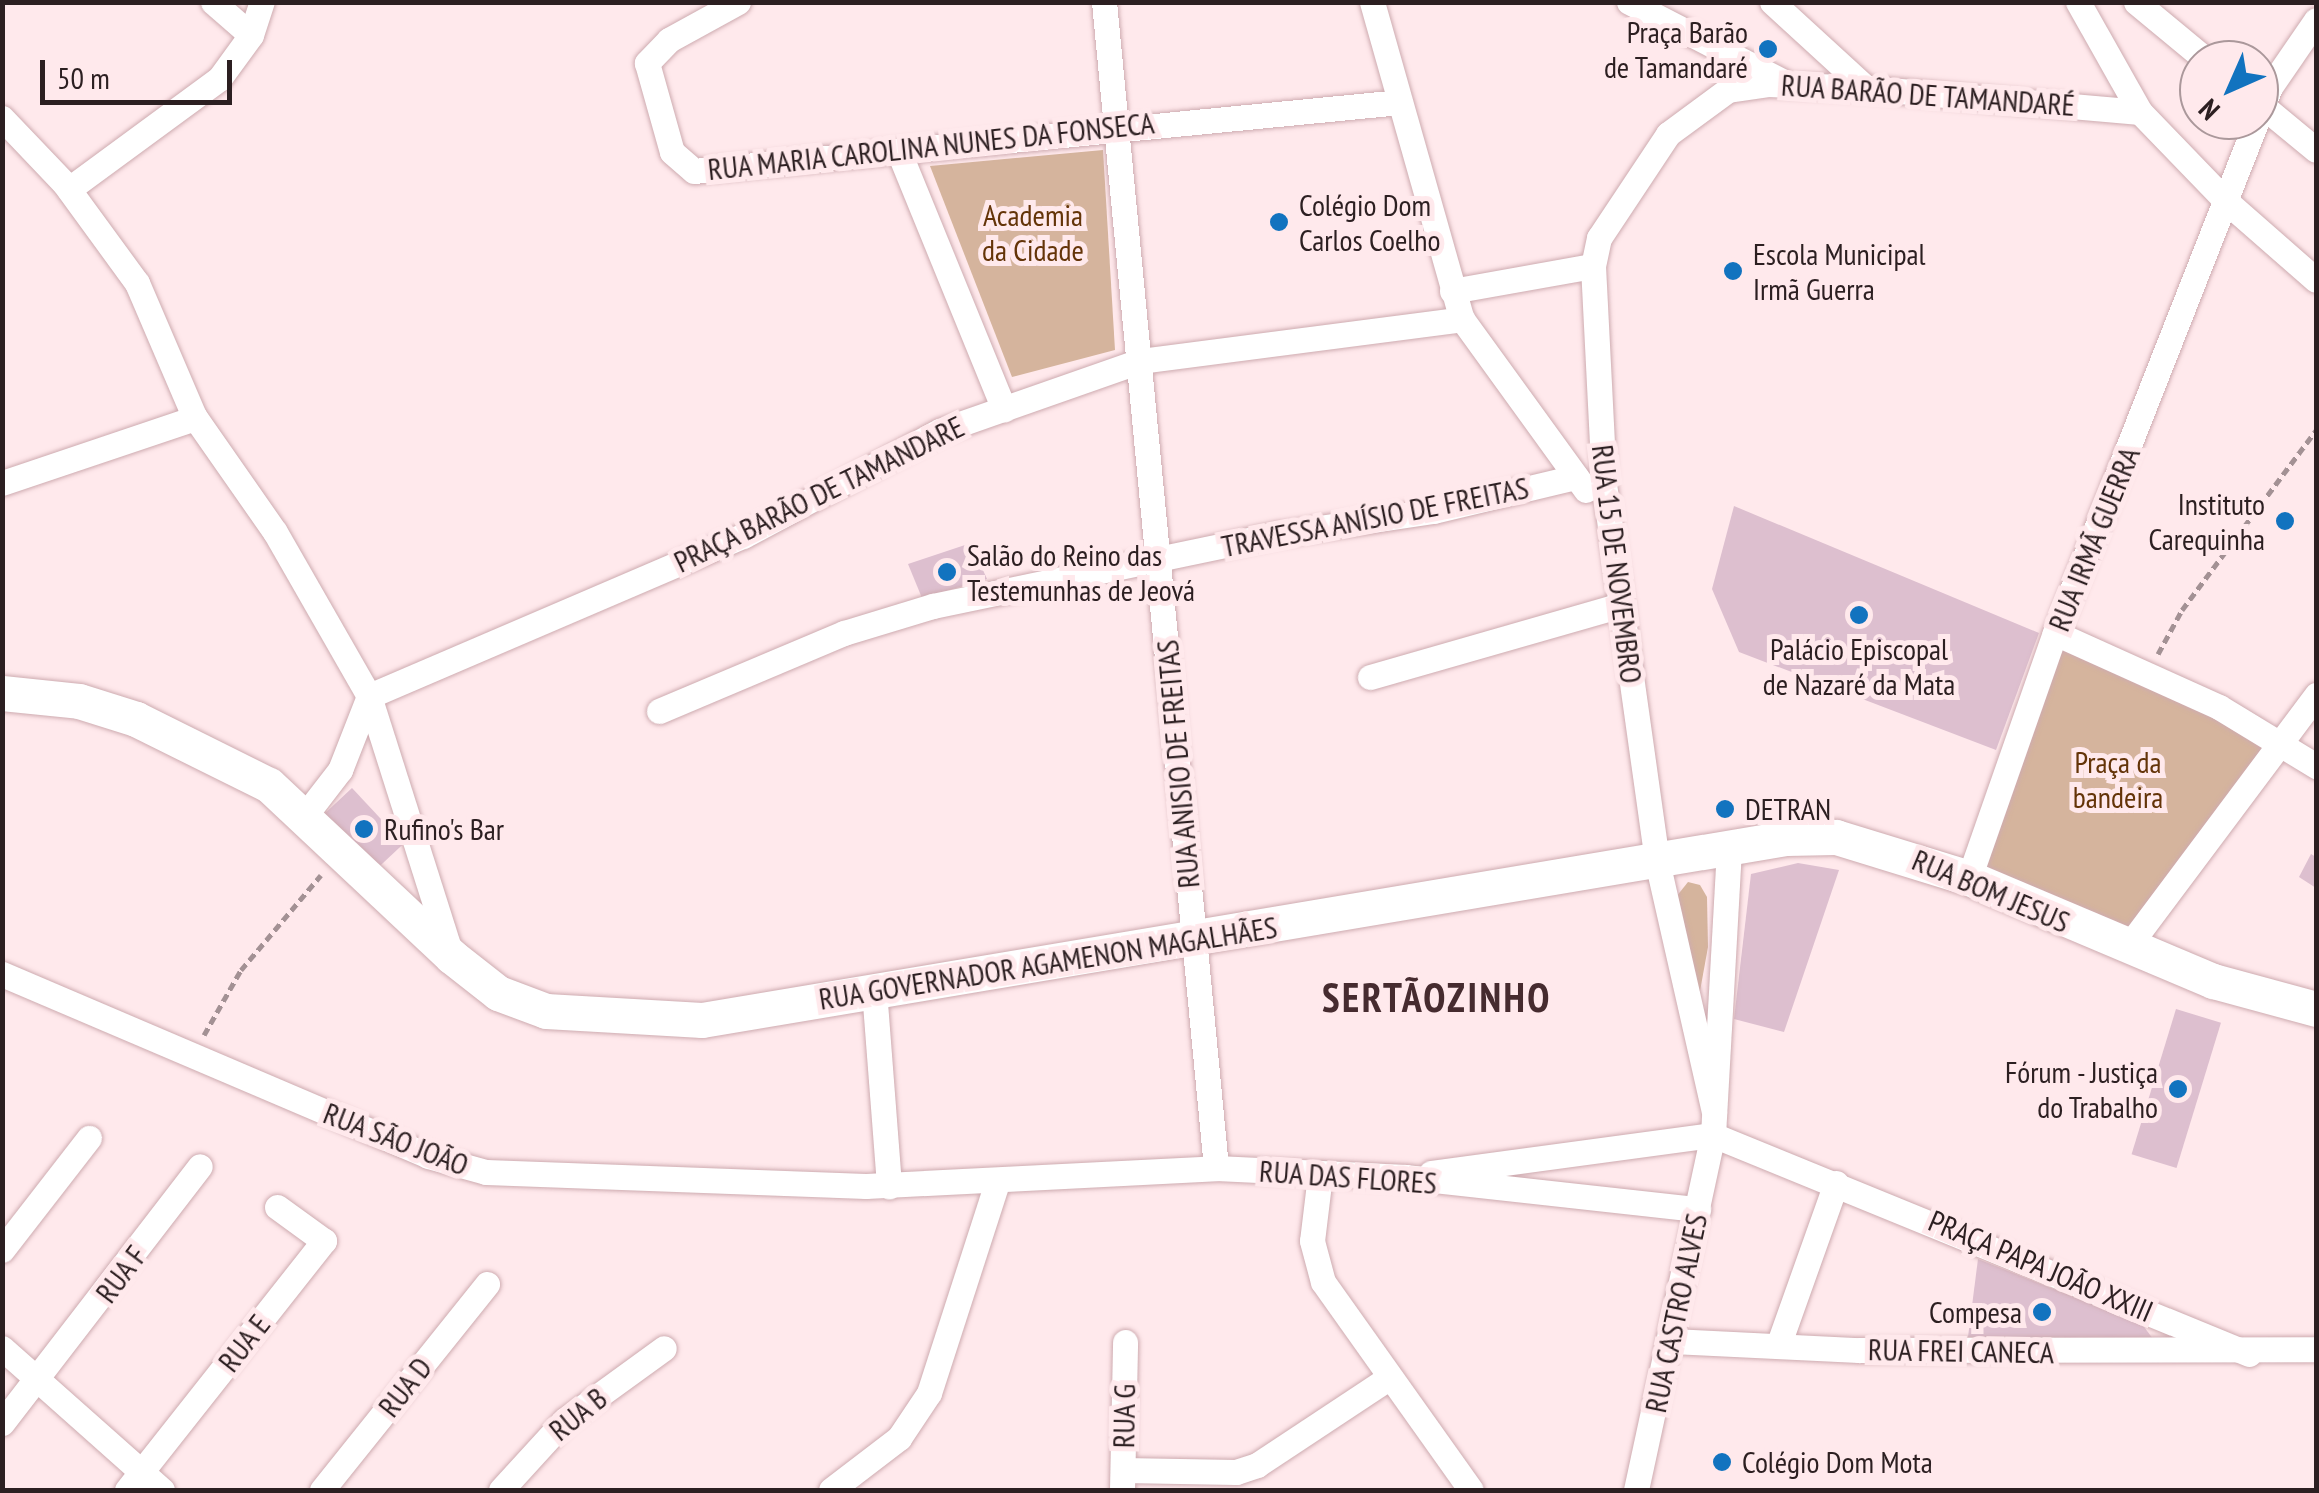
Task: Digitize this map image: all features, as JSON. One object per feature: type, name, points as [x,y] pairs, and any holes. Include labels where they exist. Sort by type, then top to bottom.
[{"type":"street","points":[[213,2],[251,35]]},
{"type":"street","points":[[69,189],[219,79],[251,35],[262,2]]},
{"type":"street","name":"RUA MARIA CAROLINA NUNES DA FONSECA","points":[[738,2],[669,40],[647,62],[645,73],[672,152],[682,162],[711,173],[1116,127],[1400,102]]},
{"type":"street","name":"RUA ANISIO DE FREITAS","points":[[1104,2],[1161,560],[1216,1168]]},
{"type":"street","points":[[1372,2],[1462,318],[1610,523]]},
{"type":"street","points":[[1629,2],[1789,85]]},
{"type":"street","points":[[1772,2],[1866,88]]},
{"type":"street","points":[[2078,2],[2140,112],[2228,203],[2316,280]]},
{"type":"street","points":[[2136,2],[2182,40]]},
{"type":"street","name":"RUA IRMÃ GUERRA","points":[[2279,78],[2316,20]]},
{"type":"street","name":"RUA BARÃO DE TAMANDARÉ","points":[[1592,266],[1598,238],[1668,134],[1728,90],[1789,85],[1866,88],[2140,112]]},
{"type":"street","points":[[2,118],[69,189],[137,283],[194,418],[275,532],[369,696],[452,956]]},
{"type":"street","points":[[2279,119],[2316,150]]},
{"type":"street","name":"RUA IRMÃ GUERRA","points":[[1969,878],[2056,634],[2250,140]]},
{"type":"street","points":[[899,152],[1004,409]]},
{"type":"street","points":[[1452,292],[1592,266]]},
{"type":"street","name":"RUA 15 DE NOVEMBRO","points":[[1592,266],[1610,523],[1656,860],[1713,1124]]},
{"type":"street","name":"PRAÇA BARÃO DE TAMANDARE","points":[[369,696],[743,536],[940,431],[1140,361],[1462,318]]},
{"type":"street","points":[[2,484],[194,418]]},
{"type":"street","name":"TRAVESSA ANÍSIO DE FREITAS","points":[[659,711],[844,633],[934,606],[1433,511],[1576,477]]},
{"type":"street","points":[[1370,678],[1621,605]]},
{"type":"street","points":[[2056,634],[2147,674],[2279,742],[2316,766]]},
{"type":"street","name":"RUA GOVERNADOR AGAMENON MAGALHÃES","points":[[2,694],[78,700],[136,720],[224,760],[306,814],[452,956],[498,993],[546,1011],[632,1020],[702,1020],[1656,860]]},
{"type":"street","points":[[2127,948],[2316,695]]},
{"type":"street","points":[[306,814],[340,770],[369,696]]},
{"type":"street","name":"RUA BOM JESUS","points":[[1656,860],[1836,837],[1969,878],[2212,981],[2316,1009]]},
{"type":"street","name":"RUA CASTRO ALVES","points":[[1636,1490],[1672,1341],[1713,1124],[1729,848]]},
{"type":"street","name":"RUA SÃO JOÃO","points":[[2,974],[428,1156],[486,1172],[889,1186],[997,1183]]},
{"type":"street","points":[[874,990],[889,1186]]},
{"type":"street","points":[[1406,1177],[1713,1124]]},
{"type":"street","name":"PRAÇA PAPA JOÃO XXIII","points":[[1713,1124],[1834,1182],[2250,1354]]},
{"type":"street","points":[[2,1250],[89,1138]]},
{"type":"street","name":"RUA F","points":[[2,1423],[200,1166]]},
{"type":"street","name":"RUA DAS FLORES","points":[[997,1183],[1216,1168],[1406,1177],[1507,1193],[1698,1209]]},
{"type":"street","points":[[1320,1175],[1314,1258],[1390,1377],[1472,1490]]},
{"type":"street","points":[[1778,1346],[1834,1182]]},
{"type":"street","points":[[831,1490],[898,1438],[918,1413],[997,1183]]},
{"type":"street","name":"RUA E","points":[[134,1482],[324,1242],[277,1206]]},
{"type":"street","name":"RUA D","points":[[322,1490],[487,1284]]},
{"type":"street","name":"RUA FREI CANECA","points":[[1672,1341],[2250,1354],[2316,1350]]},
{"type":"street","name":"RUA G","points":[[1123,1480],[1125,1342]]},
{"type":"street","points":[[2,1348],[134,1482],[162,1490]]},
{"type":"street","name":"RUA B","points":[[501,1490],[565,1420],[664,1348]]},
{"type":"street","points":[[1123,1480],[1236,1472],[1257,1465],[1390,1377]]},
{"type":"path","points":[[2147,674],[2182,610],[2316,430]]},
{"type":"path","points":[[194,1055],[242,970],[343,850]]},
{"type":"green space","name":"Academia da Cidade","points":[[1103,150],[1115,350],[1012,377],[930,166]]},
{"type":"green space","name":"Praça da bandeira","points":[[2055,633],[2279,741],[2127,948],[1969,878]]},
{"type":"green space","points":[[1688,882],[1700,885],[1707,897],[1708,947],[1700,991],[1692,991],[1676,897]]},
{"type":"building","name":"Palácio Episcopal de Nazaré da Mata","points":[[1734,506],[2039,633],[1996,750],[1739,652],[1712,589]]},
{"type":"building","name":"Salão do Reino das Testemunhas de Jeová","points":[[971,543],[987,579],[922,598],[908,564]]},
{"type":"building","name":"Rufino's Bar","points":[[352,788],[404,844],[376,869],[324,814]]},
{"type":"building","points":[[2311,854],[2316,857],[2316,888],[2299,877]]},
{"type":"building","points":[[1798,863],[1839,870],[1784,1032],[1734,1019],[1751,874]]},
{"type":"building","name":"Fórum - Justiça do Trabalho","points":[[2176,1009],[2221,1023],[2177,1168],[2132,1154]]},
{"type":"building","name":"Compesa","points":[[1978,1259],[2142,1324],[2153,1339],[1968,1337]]},
{"type":"place","name":"Praça Barão de Tamandaré","points":[[1768,49]]},
{"type":"place","name":"Colégio Dom Carlos Coelho","points":[[1279,222]]},
{"type":"place","name":"Escola Municipal Irmã Guerra","points":[[1733,271]]},
{"type":"place","name":"Instituto Carequinha","points":[[2285,521]]},
{"type":"place","name":"Salão do Reino das Testemunhas de Jeová","points":[[947,572]]},
{"type":"place","name":"Palácio Episcopal de Nazaré da Mata","points":[[1859,615]]},
{"type":"place","name":"DETRAN","points":[[1725,809]]},
{"type":"place","name":"Rufino's Bar","points":[[364,829]]},
{"type":"place","name":"Fórum - Justiça do Trabalho","points":[[2178,1089]]},
{"type":"place","name":"Compesa","points":[[2042,1312]]},
{"type":"place","name":"Colégio Dom Mota","points":[[1722,1462]]},
{"type":"district","name":"SERTÃOZINHO","points":[[1437,997]]}]
